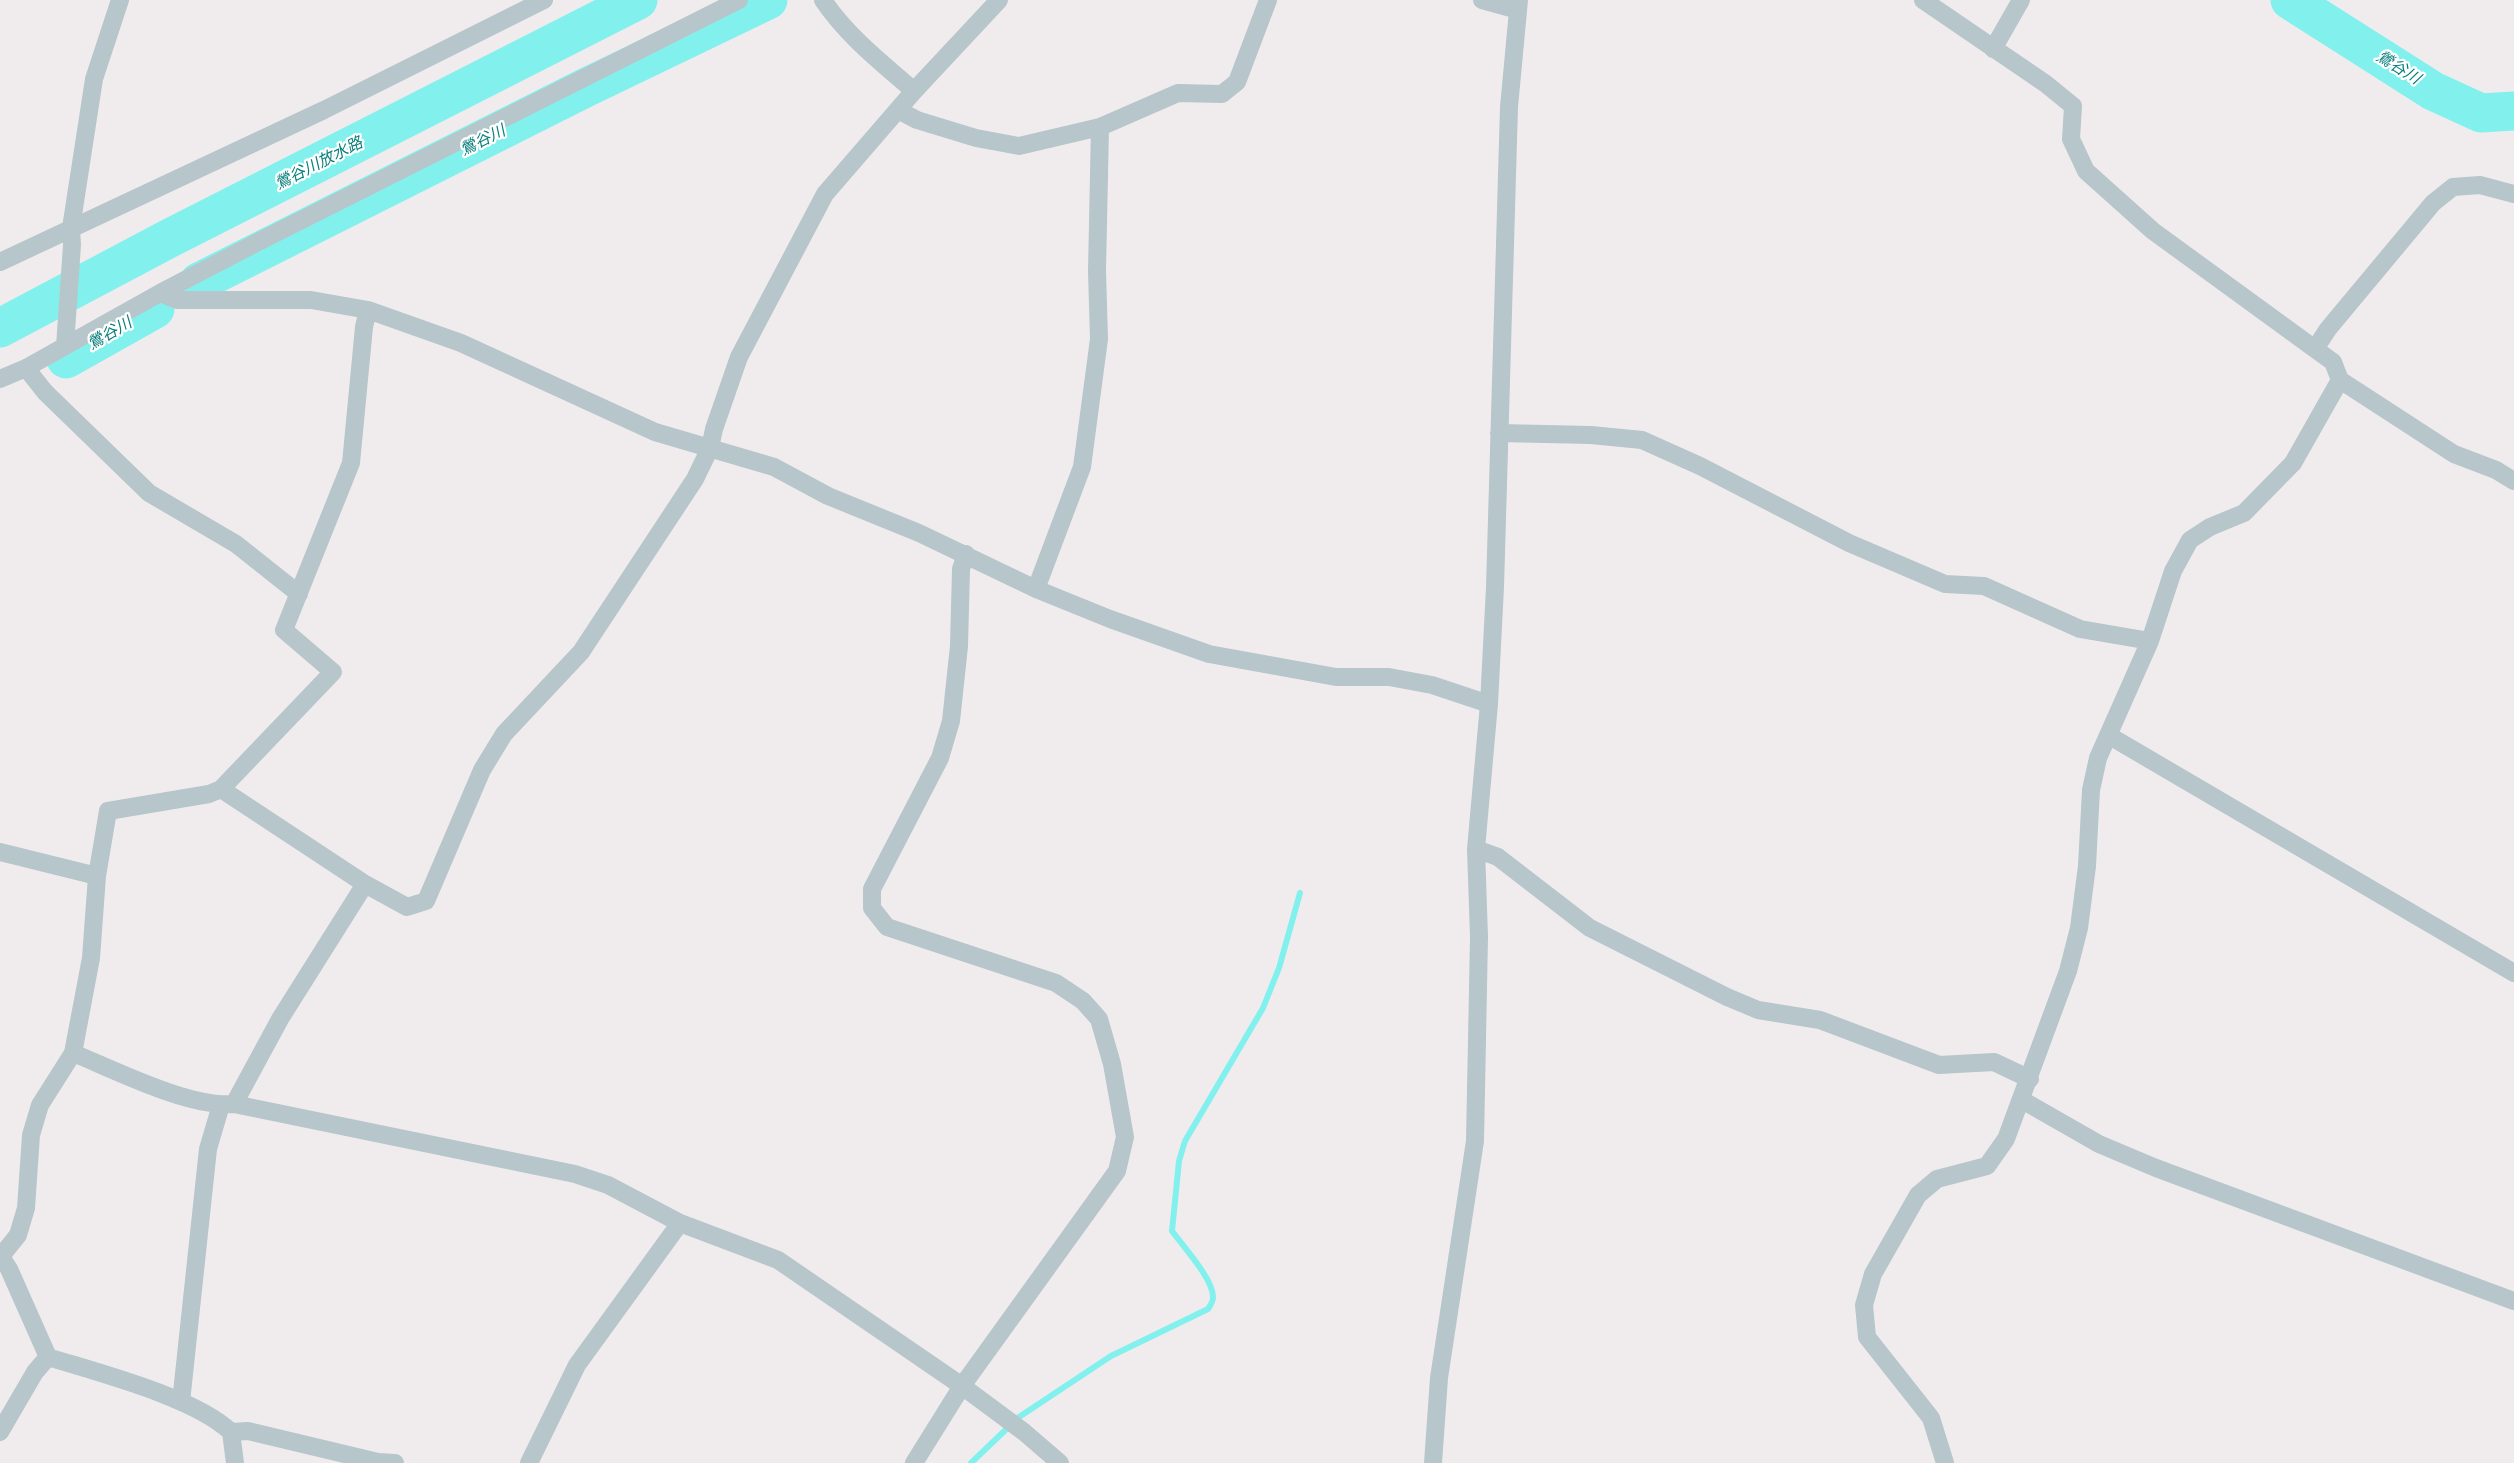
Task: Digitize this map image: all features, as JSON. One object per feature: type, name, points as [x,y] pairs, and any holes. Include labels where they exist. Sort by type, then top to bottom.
[{"type":"street","points":[[66,346],[65,326],[72,245],[71,228],[94,79],[120,0]]},
{"type":"street","points":[[0,262],[324,110],[544,0]]},
{"type":"street","points":[[0,379],[26,368],[160,293],[258,242],[739,0]]},
{"type":"street","points":[[823,0],[832,14],[859,42],[914,91]]},
{"type":"street","points":[[221,789],[365,884],[407,906],[426,901],[482,770],[504,734],[580,652],[695,480],[710,448],[714,429],[739,357],[825,194],[914,91],[999,0]]},
{"type":"street","points":[[898,110],[917,120],[976,138],[1019,146],[1100,127],[1178,93],[1222,94],[1236,82],[1268,0]]},
{"type":"street","points":[[1433,1463],[1439,1378],[1477,1117],[1479,938],[1476,849],[1489,704],[1496,587],[1509,107],[1518,5],[1482,0]]},
{"type":"street","points":[[1923,0],[2046,84],[2073,106],[2071,139],[2086,171],[2152,231],[2333,362],[2340,380],[2454,454],[2496,470],[2514,481]]},
{"type":"street","points":[[1993,49],[2020,0]]},
{"type":"street","points":[[1036,589],[1082,466],[1099,339],[1097,271],[1100,127]]},
{"type":"street","points":[[2315,349],[2328,329],[2433,203],[2453,186],[2480,185],[2514,194]]},
{"type":"street","points":[[160,293],[177,300],[311,300],[368,310],[461,343],[655,432],[774,467],[828,496],[966,554],[1036,589],[1110,619],[1209,654],[1336,677],[1389,677],[1432,685],[1489,704]]},
{"type":"street","points":[[235,1463],[232,1432],[224,1424],[181,1402],[48,1356],[0,1256],[18,1236],[26,1208],[30,1135],[40,1106],[73,1053],[91,958],[97,876],[108,811],[209,794],[221,789],[333,672],[284,630],[351,463],[368,310]]},
{"type":"street","points":[[26,368],[45,392],[149,493],[236,544],[299,594]]},
{"type":"street","points":[[1945,1463],[1931,1418],[1867,1337],[1864,1305],[1873,1274],[1918,1195],[1936,1179],[1987,1166],[2006,1139],[2030,1079],[2068,971],[2079,928],[2087,866],[2092,790],[2098,758],[2150,641],[2173,572],[2190,540],[2210,527],[2244,513],[2293,464],[2340,380]]},
{"type":"street","points":[[1499,433],[1591,435],[1642,440],[1700,466],[1849,543],[1945,584],[1984,586],[2080,628],[2150,641]]},
{"type":"street","points":[[914,1463],[962,1386],[1117,1171],[1125,1137],[1112,1064],[1099,1019],[1083,1001],[1056,983],[887,927],[872,908],[872,889],[940,758],[951,721],[960,646],[961,569],[966,554]]},
{"type":"street","points":[[2108,735],[2514,973]]},
{"type":"street","points":[[1476,849],[1498,857],[1590,928],[1727,997],[1758,1010],[1820,1020],[1940,1064],[1994,1062],[2030,1079]]},
{"type":"street","points":[[0,852],[97,876]]},
{"type":"street","points":[[181,1402],[208,1149],[227,1105],[365,884]]},
{"type":"street","points":[[73,1053],[178,1094],[575,1174],[608,1185],[680,1223],[778,1260],[962,1386],[1013,1424],[1060,1463]]},
{"type":"street","points":[[2022,1100],[2099,1144],[2156,1168],[2514,1301]]},
{"type":"street","points":[[529,1463],[578,1365],[680,1223]]},
{"type":"street","points":[[0,1432],[36,1372],[48,1356]]},
{"type":"street","points":[[232,1432],[248,1431],[378,1462],[395,1463]]},
{"type":"waterway","name":"鶯谷川放水路","points":[[0,328],[168,239],[638,0]]},
{"type":"waterway","name":"鶯谷川","points":[[199,282],[585,88],[768,0]]},
{"type":"waterway","name":"鶯谷川","points":[[2290,0],[2433,91],[2481,113],[2514,111]]},
{"type":"waterway","name":"鶯谷川","points":[[66,359],[155,309]]},
{"type":"waterway","points":[[971,1463],[1019,1417],[1111,1356],[1208,1309],[1213,1298],[1209,1282],[1172,1231],[1179,1161],[1185,1141],[1263,1008],[1279,968],[1300,893]]}]
